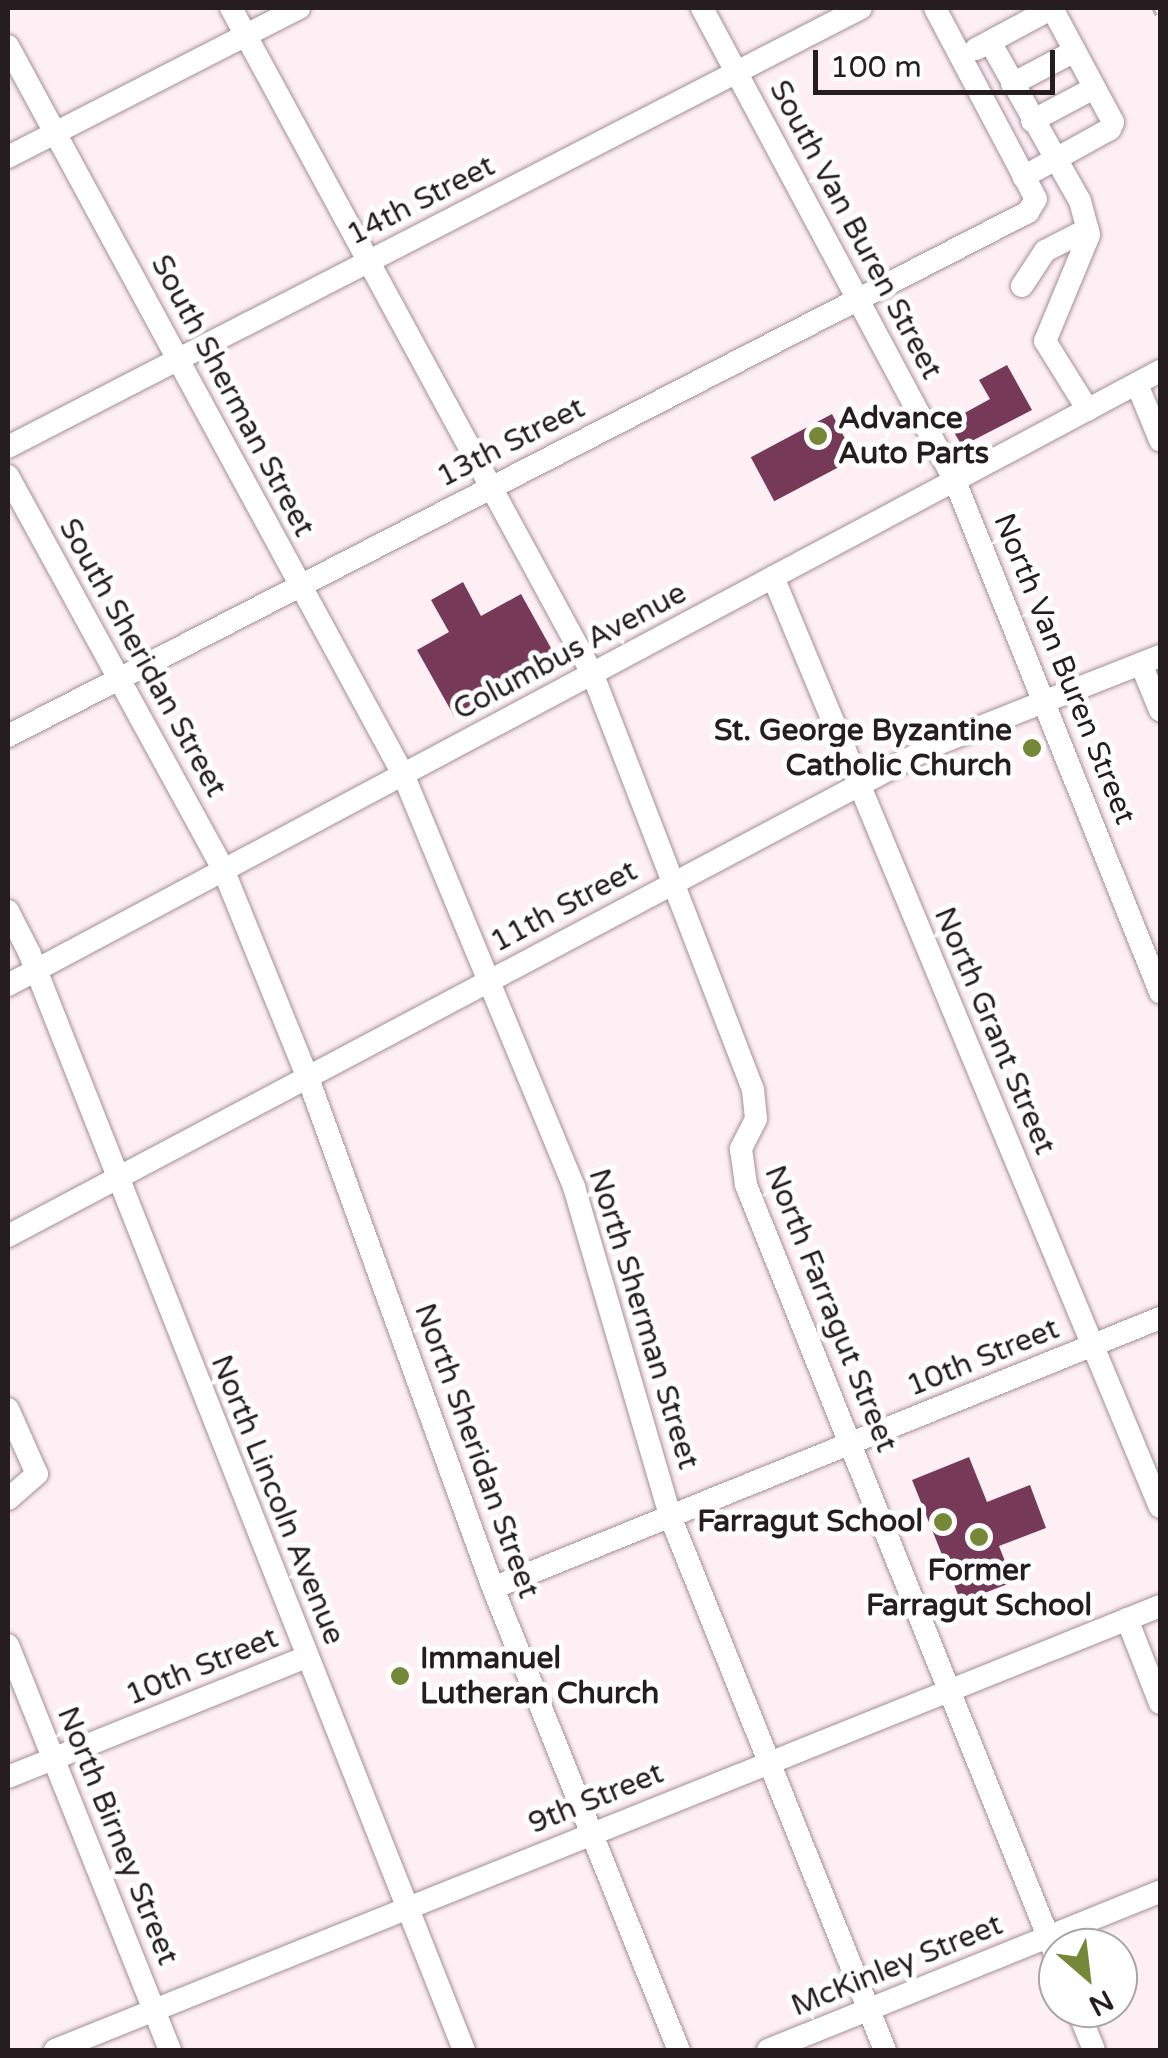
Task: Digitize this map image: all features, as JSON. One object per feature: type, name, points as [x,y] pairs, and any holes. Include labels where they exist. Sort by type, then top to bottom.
[{"type":"street","name":"North Farragut Street","points":[[231,8],[593,675],[753,1090],[756,1119],[741,1149],[740,1166],[1044,1928]]},
{"type":"street","points":[[8,157],[298,8]]},
{"type":"street","name":"South Van Buren Street","points":[[702,8],[955,480]]},
{"type":"street","name":"14th Street","points":[[8,447],[862,8]]},
{"type":"street","points":[[935,8],[960,58],[1024,177],[1110,129],[1113,122],[1054,12],[1048,11],[960,58]]},
{"type":"street","points":[[990,42],[1080,201],[1088,229],[1089,235],[1046,341],[1088,410]]},
{"type":"street","name":"South Sherman Street","points":[[8,46],[404,774]]},
{"type":"street","points":[[1012,84],[1074,51]]},
{"type":"street","points":[[1032,121],[1094,88]]},
{"type":"street","name":"13th Street","points":[[8,736],[1028,212],[1036,199],[1024,177]]},
{"type":"street","points":[[1022,286],[1045,252],[1088,229]]},
{"type":"street","name":"Columbus Avenue","points":[[8,985],[1160,372]]},
{"type":"street","points":[[1137,384],[1160,440]]},
{"type":"street","name":"South Sheridan Street","points":[[8,476],[224,869]]},
{"type":"street","name":"North Van Buren Street","points":[[955,480],[1160,992]]},
{"type":"street","name":"North Grant Street","points":[[773,577],[856,786],[1095,1345],[1160,1507]]},
{"type":"street","points":[[1151,660],[1160,710]]},
{"type":"street","name":"11th Street","points":[[8,1236],[935,744],[1151,660]]},
{"type":"street","name":"North Sherman Street","points":[[404,774],[574,1188],[670,1516],[885,2050]]},
{"type":"street","name":"North Sheridan Street","points":[[224,869],[308,1078],[493,1588],[679,2050]]},
{"type":"street","name":"North Lincoln Avenue","points":[[8,911],[464,2050]]},
{"type":"street","name":"10th Street","points":[[493,1588],[1160,1318]]},
{"type":"street","points":[[8,1408],[38,1474],[8,1498]]},
{"type":"street","name":"9th Street","points":[[55,2050],[1160,1606]]},
{"type":"street","points":[[1127,1619],[1160,1703]]},
{"type":"street","name":"North Birney Street","points":[[8,1645],[170,2050]]},
{"type":"street","name":"10th Street","points":[[8,1778],[307,1657]]},
{"type":"street","name":"McKinley Street","points":[[1072,1928],[1160,1892]]},
{"type":"street","name":"McKinley Street","points":[[768,2050],[1038,1942]]},
{"type":"path","points":[[1153,8],[1160,22]]},
{"type":"building","points":[[1007,365],[1032,410],[962,446],[948,422],[990,399],[979,380]]},
{"type":"building","name":"Advance Auto Parts","points":[[832,414],[855,458],[774,501],[751,457]]},
{"type":"building","points":[[463,582],[481,616],[521,594],[557,659],[454,716],[417,650],[449,632],[431,600]]},
{"type":"building","name":"Former Farragut School","points":[[969,1457],[987,1502],[1030,1485],[1046,1528],[999,1546],[1013,1582],[961,1602],[912,1480]]},
{"type":"place","name":"Advance Auto Parts","points":[[818,436]]},
{"type":"place","name":"St. George Byzantine Catholic Church","points":[[1032,748]]},
{"type":"place","name":"Farragut School","points":[[943,1522]]},
{"type":"place","name":"Former Farragut School","points":[[979,1537]]},
{"type":"place","name":"Immanuel Lutheran Church","points":[[400,1676]]}]
